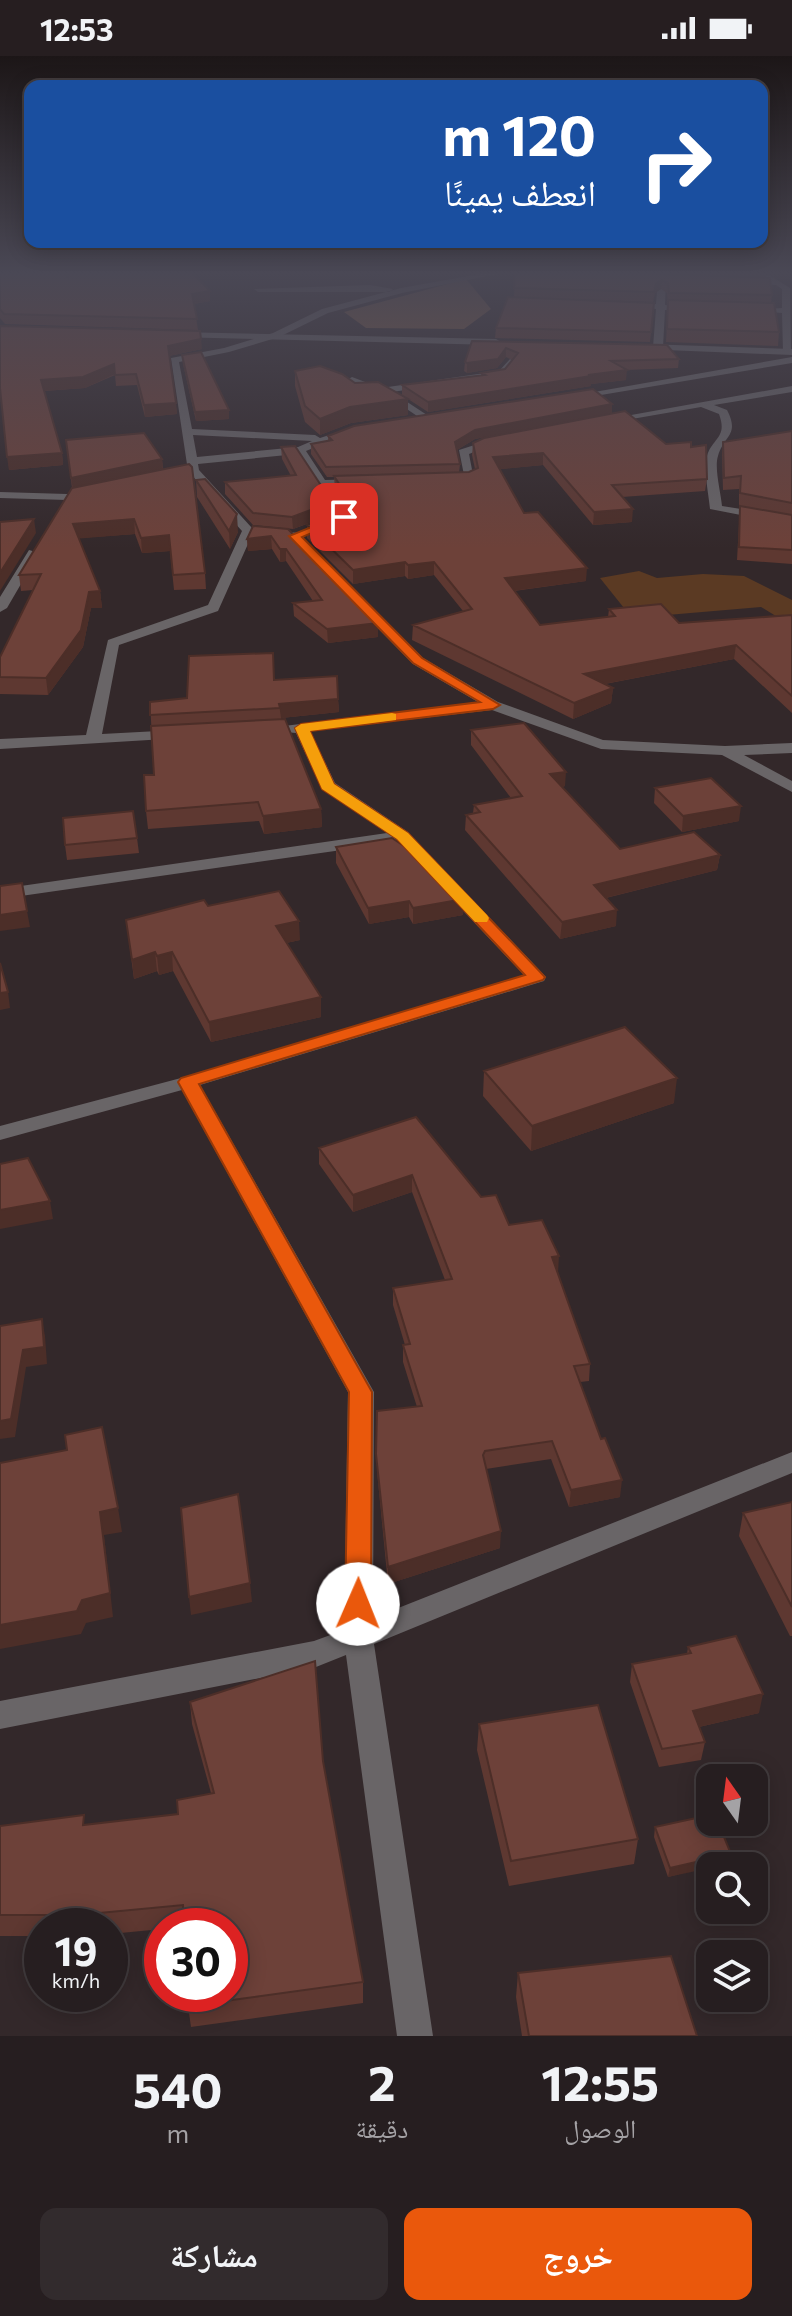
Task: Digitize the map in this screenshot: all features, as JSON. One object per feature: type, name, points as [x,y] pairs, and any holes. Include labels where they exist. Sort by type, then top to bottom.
[{"type":"street","points":[[175,364],[193,466],[248,531],[300,534],[418,661],[493,705],[601,744],[725,751],[792,748]]},
{"type":"street","points":[[379,391],[502,373],[508,364]]},
{"type":"street","points":[[553,400],[742,364]]},
{"type":"street","points":[[352,380],[396,397],[423,417]]},
{"type":"street","points":[[655,383],[669,390]]},
{"type":"street","points":[[595,422],[792,389]]},
{"type":"street","points":[[684,396],[723,412],[728,422],[727,436],[712,456],[716,509],[792,521]]},
{"type":"street","points":[[409,419],[437,416]]},
{"type":"street","points":[[180,474],[193,466],[300,450],[366,426]]},
{"type":"street","points":[[187,432],[327,439]]},
{"type":"street","points":[[440,480],[469,479],[463,452],[480,444],[508,439]]},
{"type":"street","points":[[300,450],[344,517],[319,527]]},
{"type":"street","points":[[322,483],[382,482]]},
{"type":"street","points":[[0,495],[67,497],[81,494]]},
{"type":"street","points":[[60,510],[67,497]]},
{"type":"street","points":[[93,739],[113,643],[213,608],[248,531]]},
{"type":"street","points":[[0,608],[44,536]]},
{"type":"street","points":[[272,730],[493,705]]},
{"type":"street","points":[[0,1133],[188,1082],[537,977],[402,836],[328,786],[301,728]]},
{"type":"street","points":[[0,744],[197,734]]},
{"type":"street","points":[[725,751],[792,787]]},
{"type":"street","points":[[0,894],[402,836]]},
{"type":"street","points":[[188,1082],[361,1392],[358,1635],[415,2036]]},
{"type":"street","points":[[0,1715],[316,1654],[792,1462]]},
{"type":"shaded area","points":[[639,571],[657,578],[703,574],[744,576],[792,600],[792,626],[761,607],[632,618],[600,578]]},
{"type":"building","points":[[0,364],[113,364],[83,377],[41,380],[62,453],[7,457]]},
{"type":"building","points":[[114,364],[171,364],[176,403],[144,405],[136,374],[115,375]]},
{"type":"building","points":[[184,364],[207,364],[229,410],[195,412]]},
{"type":"building","points":[[509,364],[617,364],[627,370],[428,402],[402,385],[485,375],[481,373],[505,369]]},
{"type":"building","points":[[320,366],[342,374],[355,383],[378,382],[408,399],[350,407],[320,419],[305,406],[295,371]]},
{"type":"building","points":[[593,389],[612,404],[475,430],[455,442],[460,464],[326,467],[311,444],[332,440],[328,436],[354,426]]},
{"type":"building","points":[[625,411],[666,444],[691,442],[691,447],[706,445],[707,479],[612,485],[633,509],[594,512],[543,453],[493,457],[524,513],[538,512],[587,568],[505,578],[540,625],[615,616],[609,609],[661,604],[679,623],[792,615],[792,696],[736,645],[584,674],[613,688],[574,703],[413,625],[472,609],[434,562],[408,565],[405,562],[353,570],[307,525],[353,505],[334,476],[469,472],[478,468],[473,443],[484,438]]},
{"type":"building","points":[[792,431],[792,503],[740,493],[741,476],[724,478],[723,442]]},
{"type":"building","points":[[144,433],[162,459],[71,478],[66,440]]},
{"type":"building","points":[[295,446],[332,502],[292,517],[253,513],[225,482],[296,475],[281,447]]},
{"type":"building","points":[[189,464],[192,467],[205,573],[173,575],[169,535],[141,538],[134,519],[73,524],[100,591],[89,592],[81,630],[46,678],[0,677],[0,657],[41,574],[19,575],[72,488]]},
{"type":"building","points":[[205,479],[237,514],[229,531],[196,480]]},
{"type":"building","points":[[740,506],[792,515],[792,550],[739,547]]},
{"type":"building","points":[[34,519],[0,573],[0,522]]},
{"type":"building","points":[[253,526],[288,529],[378,623],[327,629],[293,603],[322,600],[286,549],[280,549],[271,536],[247,539]]},
{"type":"building","points":[[273,653],[274,680],[337,676],[338,699],[279,704],[280,708],[150,715],[150,702],[187,698],[189,656]]},
{"type":"building","points":[[285,719],[321,809],[263,816],[258,802],[146,811],[144,775],[154,775],[151,726]]},
{"type":"building","points":[[524,723],[566,772],[550,774],[620,849],[694,832],[720,855],[594,885],[617,910],[562,922],[466,815],[480,812],[474,805],[522,796],[471,730]]},
{"type":"building","points":[[711,778],[741,806],[683,816],[655,788]]},
{"type":"building","points":[[133,811],[137,838],[65,845],[63,818]]},
{"type":"building","points":[[392,838],[428,862],[464,899],[413,908],[409,901],[368,908],[336,847]]},
{"type":"building","points":[[22,883],[27,911],[0,915],[0,886]]},
{"type":"building","points":[[279,891],[299,921],[276,926],[321,997],[209,1022],[172,952],[157,956],[155,952],[132,960],[126,920],[204,900],[208,906]]},
{"type":"building","points":[[0,963],[8,992],[0,993]]},
{"type":"building","points":[[625,1027],[677,1078],[532,1126],[484,1071]]},
{"type":"building","points":[[416,1117],[481,1197],[496,1195],[509,1225],[542,1220],[559,1256],[552,1257],[590,1364],[574,1366],[601,1439],[605,1438],[622,1480],[571,1490],[552,1441],[485,1451],[483,1455],[501,1531],[388,1567],[376,1454],[377,1411],[422,1406],[403,1345],[410,1344],[393,1288],[452,1279],[412,1175],[353,1195],[319,1148]]},
{"type":"building","points":[[28,1158],[50,1201],[0,1210],[0,1164]]},
{"type":"building","points":[[42,1319],[44,1347],[23,1350],[11,1419],[0,1421],[0,1326]]},
{"type":"building","points":[[102,1427],[118,1508],[100,1512],[110,1593],[82,1600],[77,1611],[0,1625],[0,1463],[67,1450],[65,1435]]},
{"type":"building","points":[[238,1494],[250,1583],[189,1597],[181,1508]]},
{"type":"building","points":[[792,1502],[792,1607],[743,1513]]},
{"type":"building","points":[[736,1636],[763,1694],[693,1711],[705,1742],[662,1749],[632,1664],[691,1653],[688,1647]]},
{"type":"building","points":[[315,1661],[323,1761],[363,1982],[248,1998],[248,1908],[183,1908],[183,1905],[128,1910],[24,1908],[24,1915],[0,1915],[0,1826],[84,1815],[83,1825],[178,1814],[177,1800],[214,1793],[190,1702]]},
{"type":"building","points":[[598,1705],[638,1839],[511,1861],[479,1724]]},
{"type":"building","points":[[696,1818],[696,1836],[724,1836],[730,1852],[696,1852],[696,1862],[670,1868],[655,1827]]},
{"type":"building","points":[[671,1956],[697,2036],[529,2036],[518,1973]]},
{"type":"slow traffic","points":[[392,717],[301,728],[328,786],[402,836],[481,918]]},
{"type":"route","points":[[344,517],[294,536],[418,661],[493,705],[301,728],[328,786],[402,836],[537,977],[188,1082],[361,1392],[358,1604]]}]
